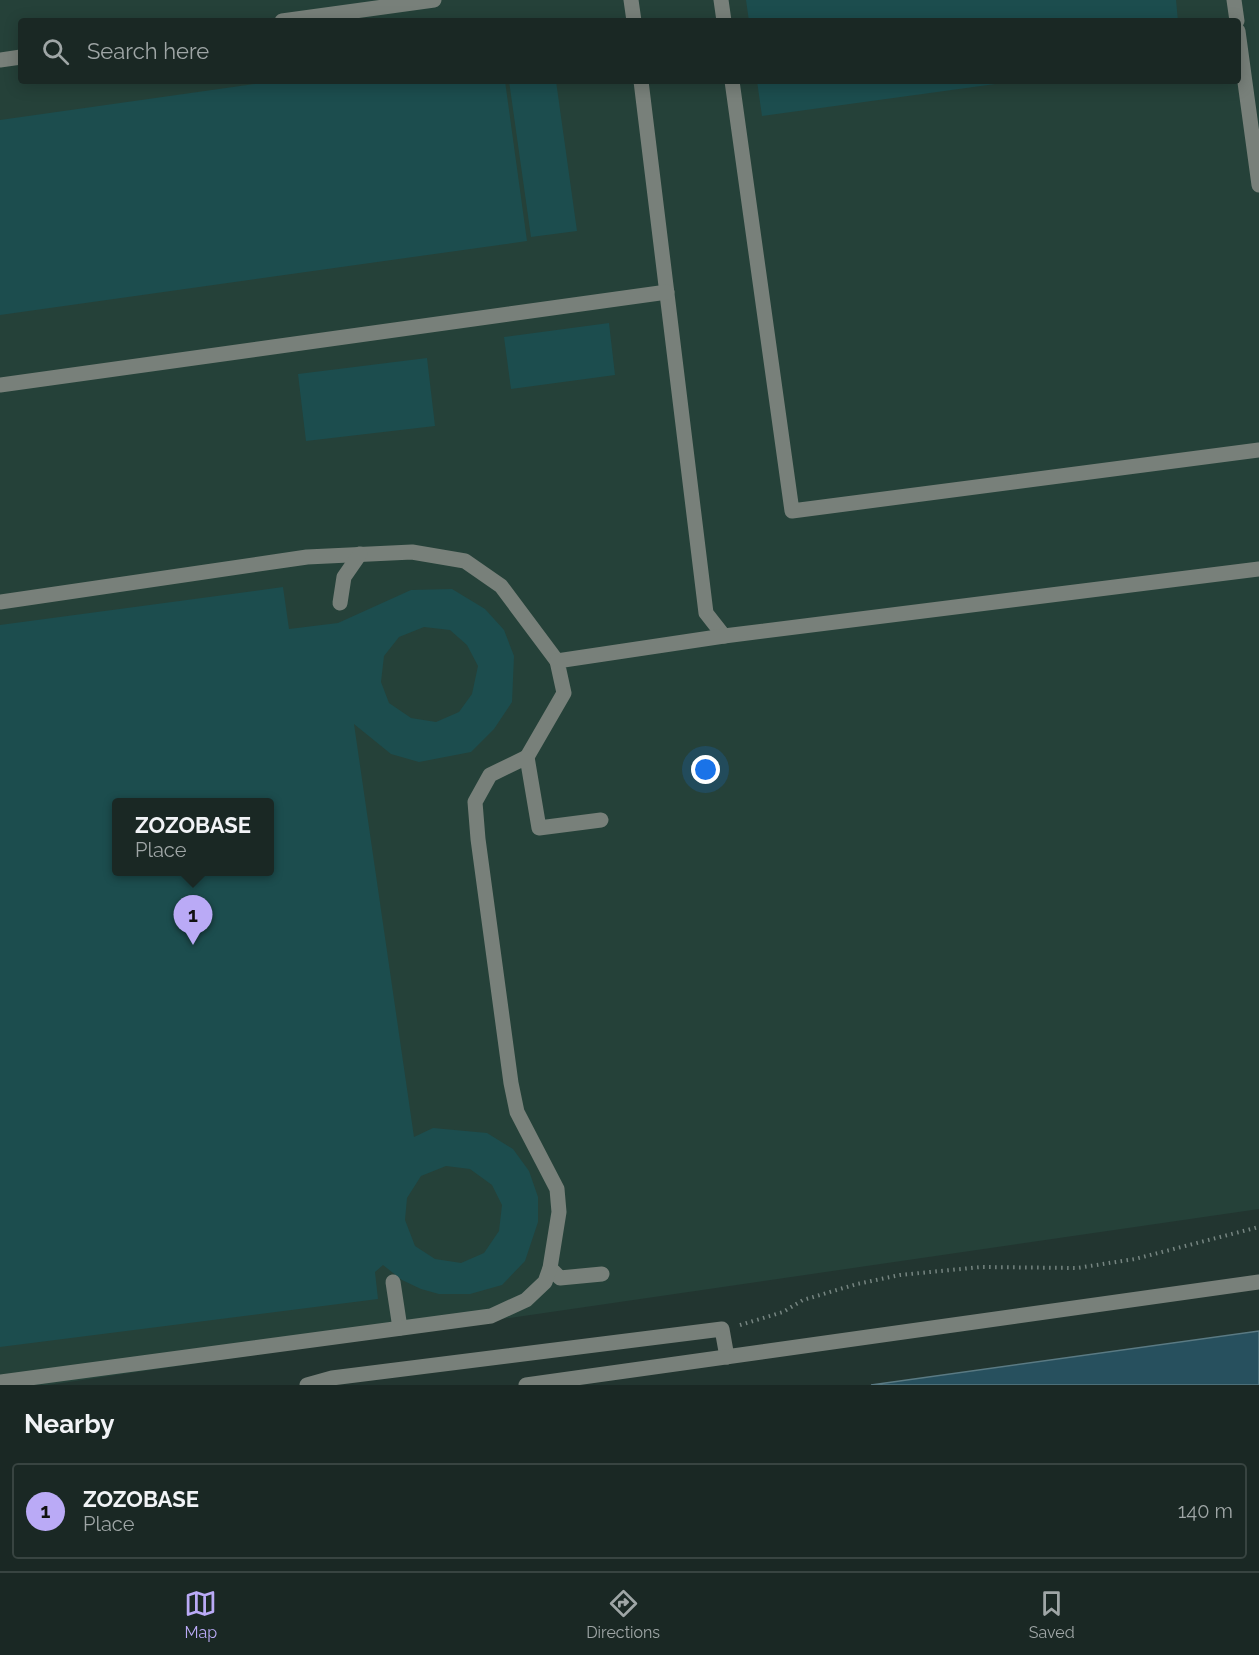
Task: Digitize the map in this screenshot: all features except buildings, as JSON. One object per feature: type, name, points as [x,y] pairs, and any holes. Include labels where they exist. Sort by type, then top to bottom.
[{"type":"street","points":[[304,18],[434,0]]},
{"type":"street","points":[[631,0],[634,18]]},
{"type":"street","points":[[721,0],[724,18]]},
{"type":"street","points":[[1234,0],[1237,18]]},
{"type":"street","points":[[1241,53],[1259,185]]},
{"type":"street","points":[[0,60],[18,57]]},
{"type":"street","points":[[641,84],[706,613],[724,636]]},
{"type":"street","points":[[732,84],[792,511],[1259,450]]},
{"type":"street","points":[[0,385],[667,292]]},
{"type":"street","points":[[0,602],[307,557],[412,552],[465,561],[501,586],[557,660],[564,693],[527,757],[490,775],[475,802],[479,850],[517,1112],[557,1189],[560,1212],[550,1268],[545,1282],[526,1300],[491,1316],[0,1382]]},
{"type":"street","points":[[340,603],[344,577],[360,554]]},
{"type":"street","points":[[557,660],[724,636],[1259,569]]},
{"type":"street","points":[[527,757],[539,828],[601,820]]},
{"type":"street","points":[[550,1268],[560,1278],[602,1274]]},
{"type":"street","points":[[393,1282],[400,1328]]},
{"type":"street","points":[[526,1385],[1259,1282]]},
{"type":"street","points":[[307,1385],[332,1378],[722,1329],[727,1357]]},
{"type":"path","points":[[722,1329],[744,1325],[783,1312],[803,1300],[856,1284],[900,1275],[981,1267],[1077,1268],[1135,1259],[1259,1227]]},
{"type":"shaded area","points":[[0,0],[1259,0],[1259,1209],[48,1385],[0,1385]]},
{"type":"water","points":[[1259,1331],[1259,1385],[871,1385]]},
{"type":"place","name":"ZOZOBASE","points":[[193,945]]}]
